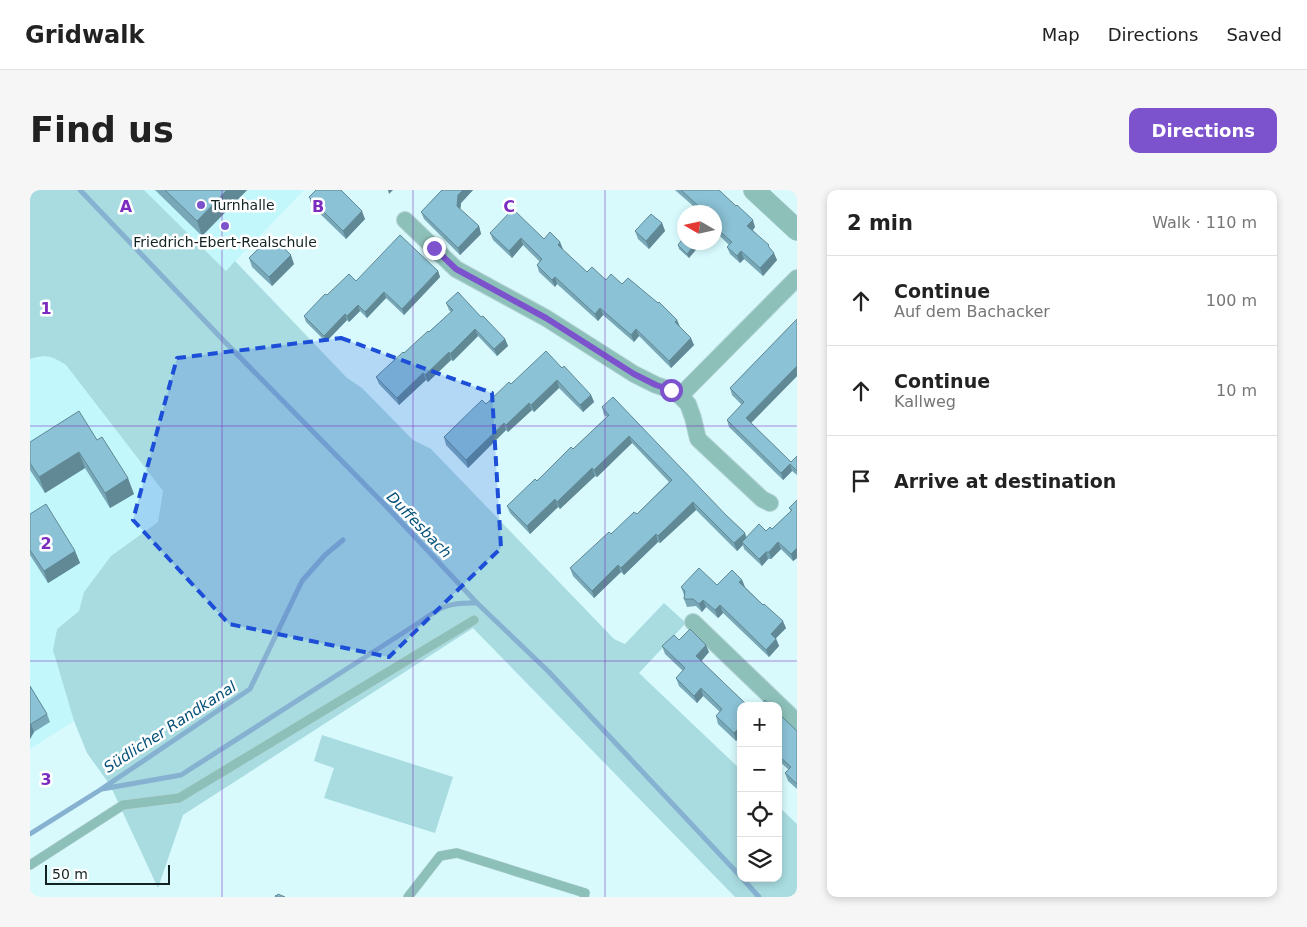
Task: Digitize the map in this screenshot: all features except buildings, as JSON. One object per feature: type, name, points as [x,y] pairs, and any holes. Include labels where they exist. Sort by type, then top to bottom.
[{"type":"street","points":[[754,190],[797,230]]},
{"type":"street","points":[[406,220],[456,269],[546,318],[634,374],[671,390],[680,396],[688,404],[694,418],[698,439],[762,499],[770,503]]},
{"type":"street","points":[[680,396],[797,278]]},
{"type":"street","points":[[693,622],[797,722]]},
{"type":"lane","points":[[30,865],[123,805],[179,798],[474,620]]},
{"type":"lane","points":[[408,897],[440,856],[457,854],[585,893],[584,897]]},
{"type":"highlighted area","points":[[341,338],[492,393],[501,548],[389,657],[229,624],[133,520],[177,358]]},
{"type":"shaded area","points":[[30,190],[144,190],[226,271],[235,261],[347,378],[362,388],[413,440],[431,449],[614,639],[625,644],[664,603],[686,623],[639,673],[737,766],[737,882],[782,882],[782,810],[797,824],[797,897],[735,897],[473,628],[183,815],[158,888],[110,785],[87,753],[74,721],[53,650],[57,629],[79,611],[84,592],[111,556],[158,522],[163,491],[66,365],[49,357],[30,359]]},
{"type":"shaded area","name":"Friedrich-Ebert-Realschule","points":[[144,190],[304,190],[226,271]]},
{"type":"shaded area","points":[[39,356],[53,357],[66,365],[163,491],[158,522],[111,556],[84,592],[79,611],[57,629],[53,650],[74,721],[30,749],[30,359]]},
{"type":"shaded area","points":[[322,735],[453,777],[435,833],[324,798],[334,768],[314,761]]},
{"type":"waterway","name":"Duffesbach","points":[[80,190],[225,342],[384,504],[477,603],[549,672],[737,873]]},
{"type":"waterway","name":"Südlicher Randkanal","points":[[30,834],[100,790],[250,689],[302,581],[325,555],[343,540]]},
{"type":"waterway","points":[[102,789],[181,775],[434,612],[452,604],[477,603]]},
{"type":"waterway","name":"Duffesbach","points":[[746,882],[759,897]]},
{"type":"place","name":"Turnhalle","points":[[201,205]]},
{"type":"place","name":"Friedrich-Ebert-Realschule","points":[[225,226]]},
{"type":"route","points":[[434,248],[456,269],[546,318],[634,374],[671,390]]}]
